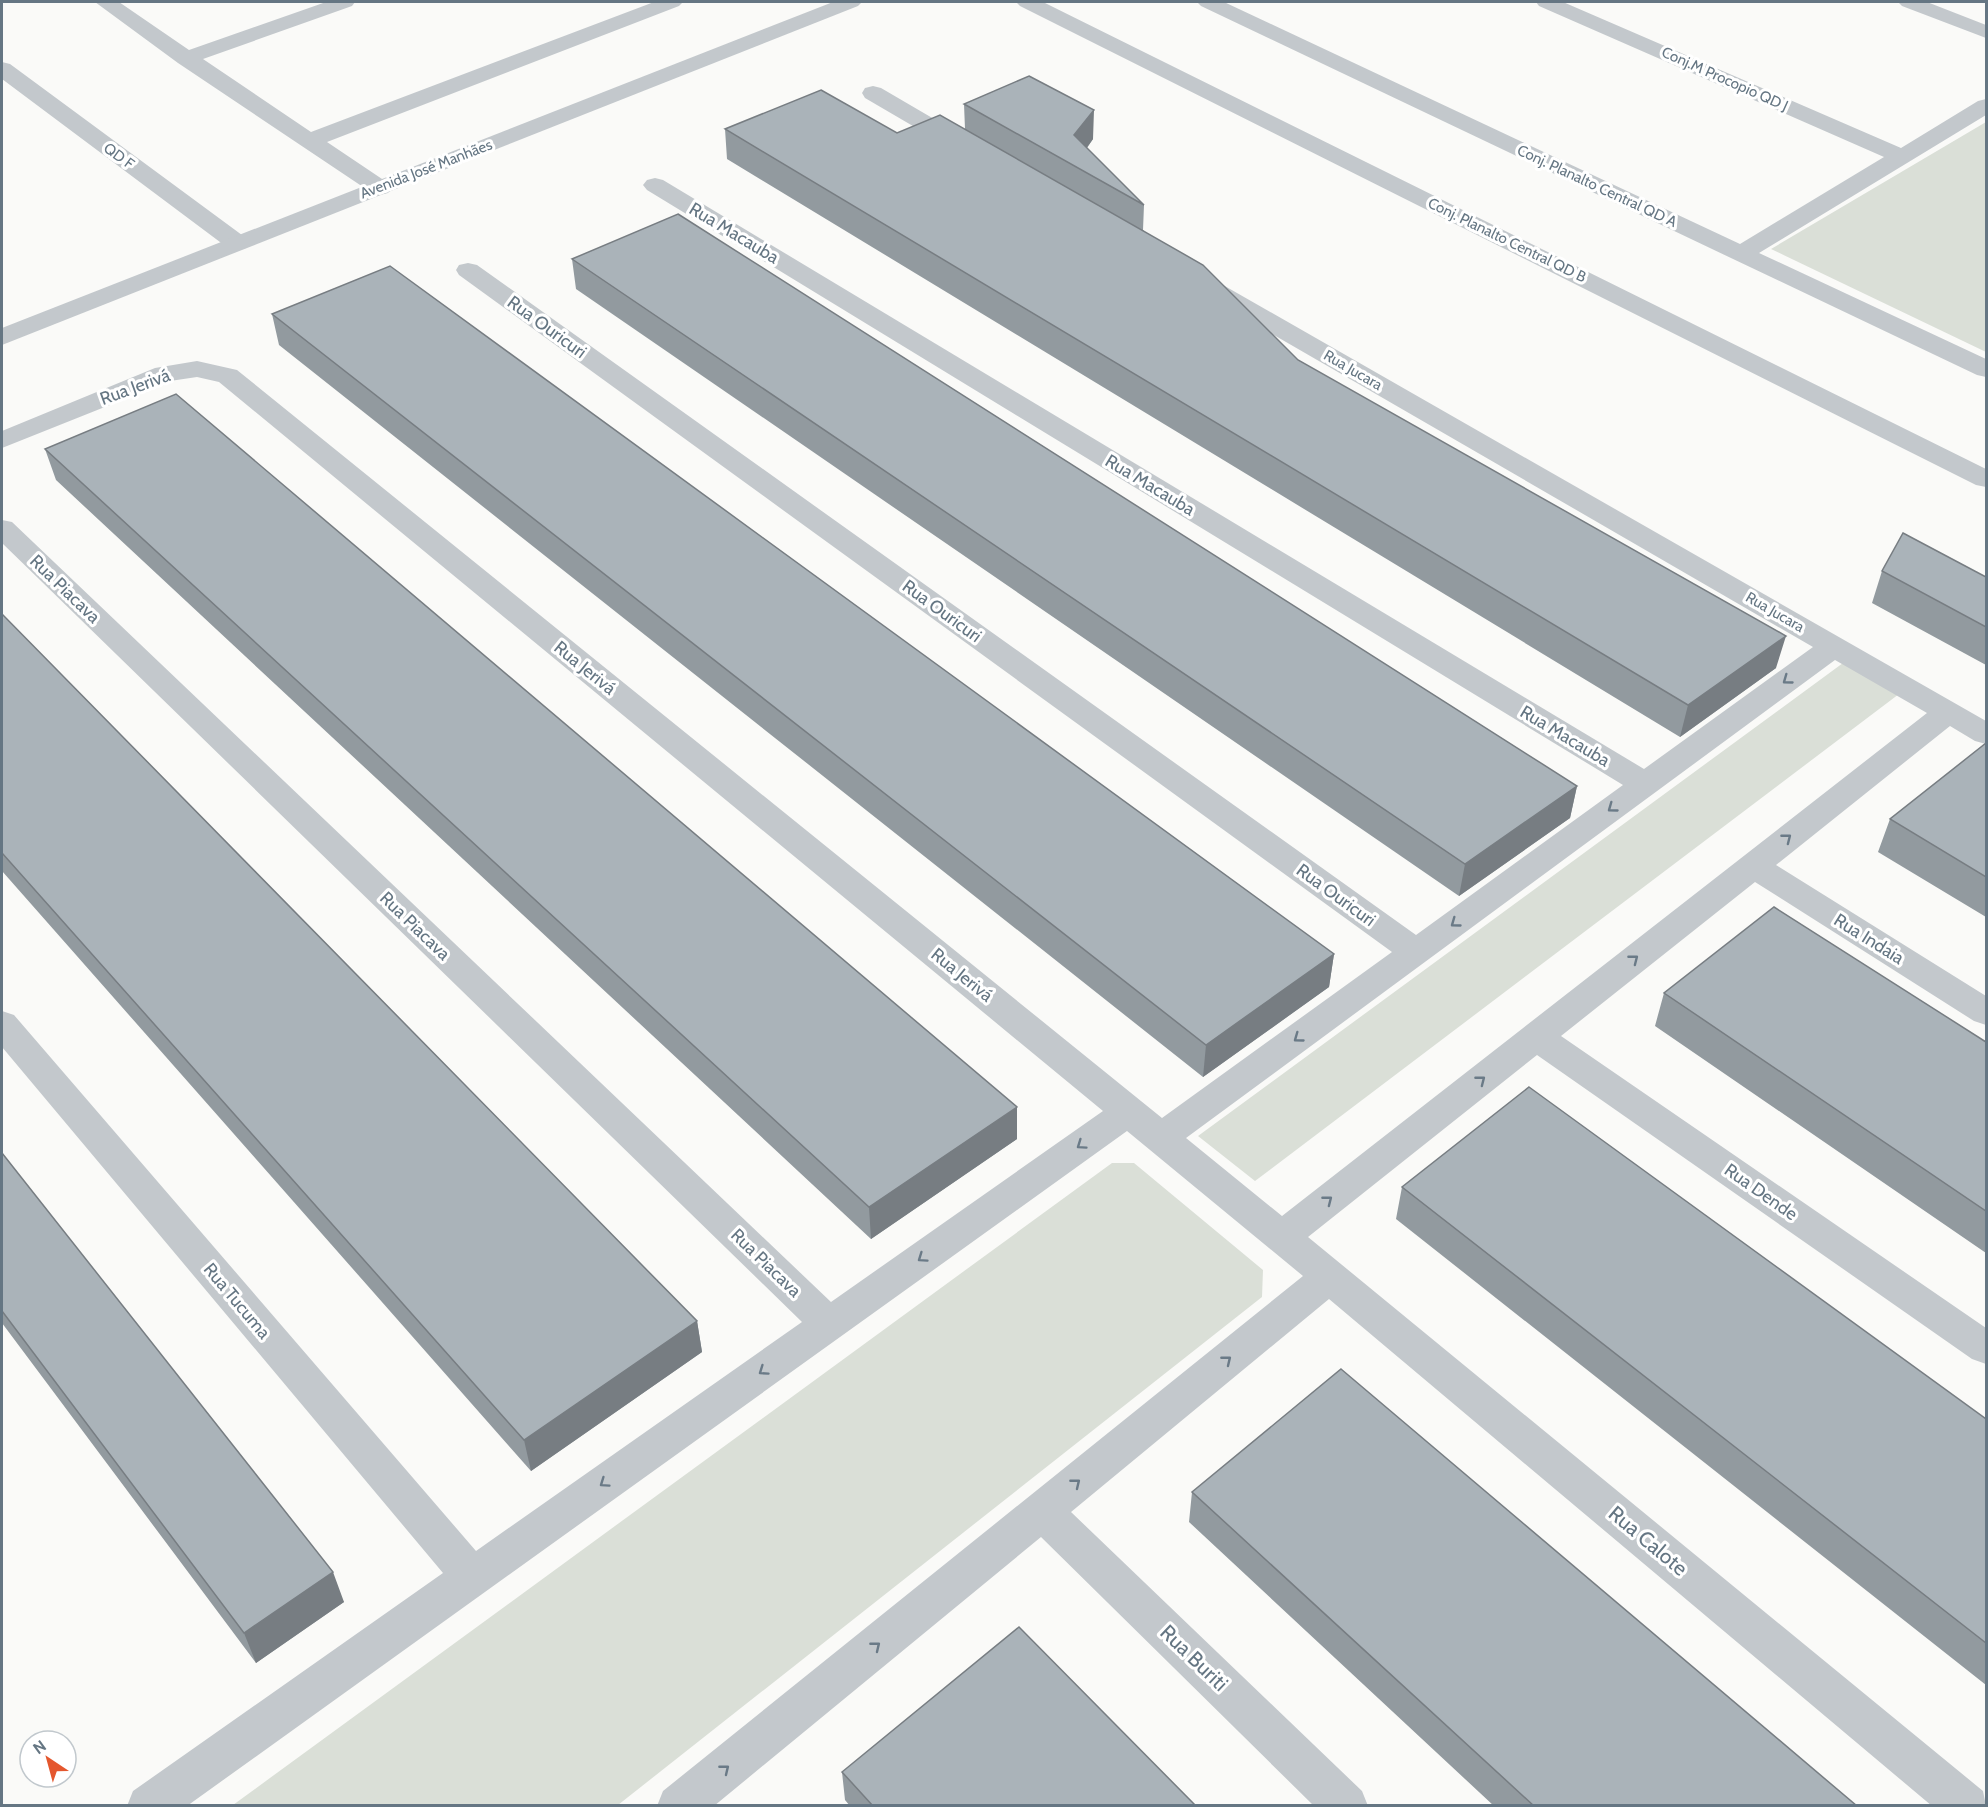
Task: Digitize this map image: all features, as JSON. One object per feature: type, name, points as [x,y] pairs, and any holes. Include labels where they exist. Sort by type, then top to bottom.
[{"type":"street","points":[[106,2],[380,188]]},
{"type":"street","points":[[186,58],[345,2]]},
{"type":"street","points":[[308,141],[672,2]]},
{"type":"street","name":"Avenida José Manhães","points":[[2,337],[851,2]]},
{"type":"street","name":"Conj. Planalto Central QD B","points":[[1027,2],[1986,479]]},
{"type":"street","name":"Conj. Planalto Central QD A","points":[[1208,2],[1986,369]]},
{"type":"street","name":"Conj.M Procopio QD J","points":[[1546,2],[1904,157]]},
{"type":"street","points":[[1908,2],[1986,32]]},
{"type":"street","name":"QD F","points":[[2,69],[237,243]]},
{"type":"street","points":[[873,93],[986,159]]},
{"type":"street","points":[[1740,254],[1986,106]]},
{"type":"street","name":"Rua Macauba","points":[[655,185],[1645,784]]},
{"type":"street","name":"Rua Ouricuri","points":[[468,270],[1415,951]]},
{"type":"street","name":"Rua Jucara","points":[[1183,272],[1947,713]]},
{"type":"street","name":"Rua Jerivá","points":[[2,440],[165,374],[197,369],[228,376],[1282,1237]]},
{"type":"street","name":"Rua Piacava","points":[[2,528],[829,1324]]},
{"type":"street","points":[[1161,1138],[1834,646]]},
{"type":"street","points":[[1282,1237],[1947,713],[1986,734]]},
{"type":"street","name":"Rua Indaia","points":[[1752,865],[1986,1012]]},
{"type":"street","name":"Rua Tucuma","points":[[2,1024],[472,1577]]},
{"type":"street","name":"Rua Dende","points":[[1536,1036],[1986,1348]]},
{"type":"street","points":[[149,1806],[1129,1111]]},
{"type":"street","name":"Rua Calote","points":[[1282,1237],[1967,1806]]},
{"type":"street","points":[[684,1804],[1329,1276]]},
{"type":"street","name":"Rua Buriti","points":[[1042,1511],[1346,1806]]},
{"type":"shaded area","points":[[1986,122],[1986,352],[1771,249]]},
{"type":"shaded area","points":[[1843,663],[1899,694],[1255,1181],[1198,1136]]},
{"type":"shaded area","points":[[1112,1163],[1134,1163],[1263,1270],[1262,1297],[618,1805],[233,1805]]},
{"type":"building","points":[[1029,76],[1094,110],[1074,135],[1144,205],[964,104]]},
{"type":"building","points":[[821,90],[897,133],[940,115],[1203,265],[1298,360],[1786,636],[1688,705],[725,129]]},
{"type":"building","points":[[678,214],[1577,786],[1465,864],[572,259]]},
{"type":"building","points":[[390,266],[1334,954],[1206,1045],[272,314]]},
{"type":"building","points":[[176,394],[1017,1107],[869,1207],[45,449]]},
{"type":"building","points":[[1903,533],[1986,577],[1986,627],[1882,571]]},
{"type":"building","points":[[2,614],[697,1321],[524,1440],[2,853]]},
{"type":"building","points":[[1986,743],[1986,877],[1890,819]]},
{"type":"building","points":[[1774,907],[1986,1042],[1986,1211],[1664,993]]},
{"type":"building","points":[[1529,1087],[1986,1419],[1986,1643],[1402,1187]]},
{"type":"building","points":[[2,1153],[333,1572],[244,1633],[2,1311]]},
{"type":"building","points":[[1341,1369],[1857,1806],[1534,1806],[1192,1492]]},
{"type":"building","points":[[1019,1627],[1196,1806],[873,1806],[842,1772]]}]
